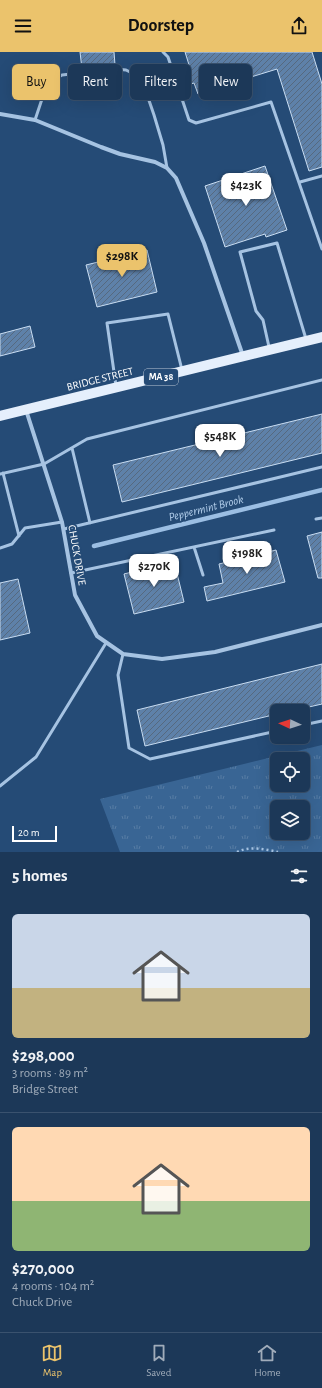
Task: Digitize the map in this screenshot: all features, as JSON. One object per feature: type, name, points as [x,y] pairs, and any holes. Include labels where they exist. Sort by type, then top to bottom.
[{"type":"main road","name":"BRIDGE STREET","points":[[0,416],[322,336]]},
{"type":"street","points":[[0,114],[35,120],[120,154],[155,162],[167,168],[176,178],[186,198],[204,243],[243,356]]},
{"type":"street","name":"CHUCK DRIVE","points":[[26,410],[64,529],[75,595],[97,636],[106,643],[123,654],[162,659],[215,652],[322,625]]},
{"type":"lane","points":[[163,52],[168,57],[189,120],[196,123],[271,102],[322,249]]},
{"type":"lane","points":[[35,120],[44,93],[54,80],[62,75],[115,69],[126,70],[134,74],[143,83],[154,115],[167,168]]},
{"type":"lane","points":[[300,182],[322,176]]},
{"type":"lane","points":[[270,350],[264,320],[256,311],[240,252],[277,243],[306,340]]},
{"type":"lane","points":[[116,388],[107,323],[168,314],[182,371]]},
{"type":"lane","points":[[19,536],[2,474],[44,464],[87,439],[322,380]]},
{"type":"lane","points":[[72,448],[90,523]]},
{"type":"lane","points":[[64,529],[322,467]]},
{"type":"lane","points":[[316,519],[322,518]]},
{"type":"lane","points":[[0,548],[12,544],[25,528],[62,522]]},
{"type":"lane","points":[[71,573],[274,530]]},
{"type":"lane","points":[[194,547],[203,575]]},
{"type":"lane","points":[[0,786],[36,757],[106,643]]},
{"type":"lane","points":[[123,654],[118,675],[129,748],[150,759],[270,733]]},
{"type":"lane","points":[[310,724],[322,721]]},
{"type":"path","points":[[236,852],[244,849],[278,852]]},
{"type":"green space","points":[[322,745],[322,852],[120,852],[100,799],[270,758],[270,792],[310,792],[310,752],[293,752]]},
{"type":"building","points":[[80,52],[114,52],[115,64],[81,64]]},
{"type":"building","points":[[185,52],[312,52],[322,84],[322,167],[309,171],[277,69],[252,77],[252,64],[199,64],[198,94],[194,83],[191,84],[191,64],[189,64]]},
{"type":"building","points":[[265,166],[287,230],[266,237],[265,234],[225,247],[205,186]]},
{"type":"building","points":[[147,250],[157,292],[97,307],[86,265]]},
{"type":"building","points":[[30,326],[35,347],[0,356],[0,334]]},
{"type":"building","points":[[322,414],[322,453],[122,502],[113,465]]},
{"type":"building","points":[[322,532],[322,578],[318,578],[307,536]]},
{"type":"building","points":[[276,550],[285,582],[207,601],[204,587],[223,583],[219,564]]},
{"type":"building","points":[[174,561],[184,602],[134,614],[124,574]]},
{"type":"building","points":[[18,579],[30,633],[0,640],[0,583]]},
{"type":"building","points":[[322,664],[322,704],[310,707],[310,704],[270,704],[270,716],[145,746],[137,710]]},
{"type":"waterway","name":"Peppermint Brook","points":[[94,546],[322,490]]}]
